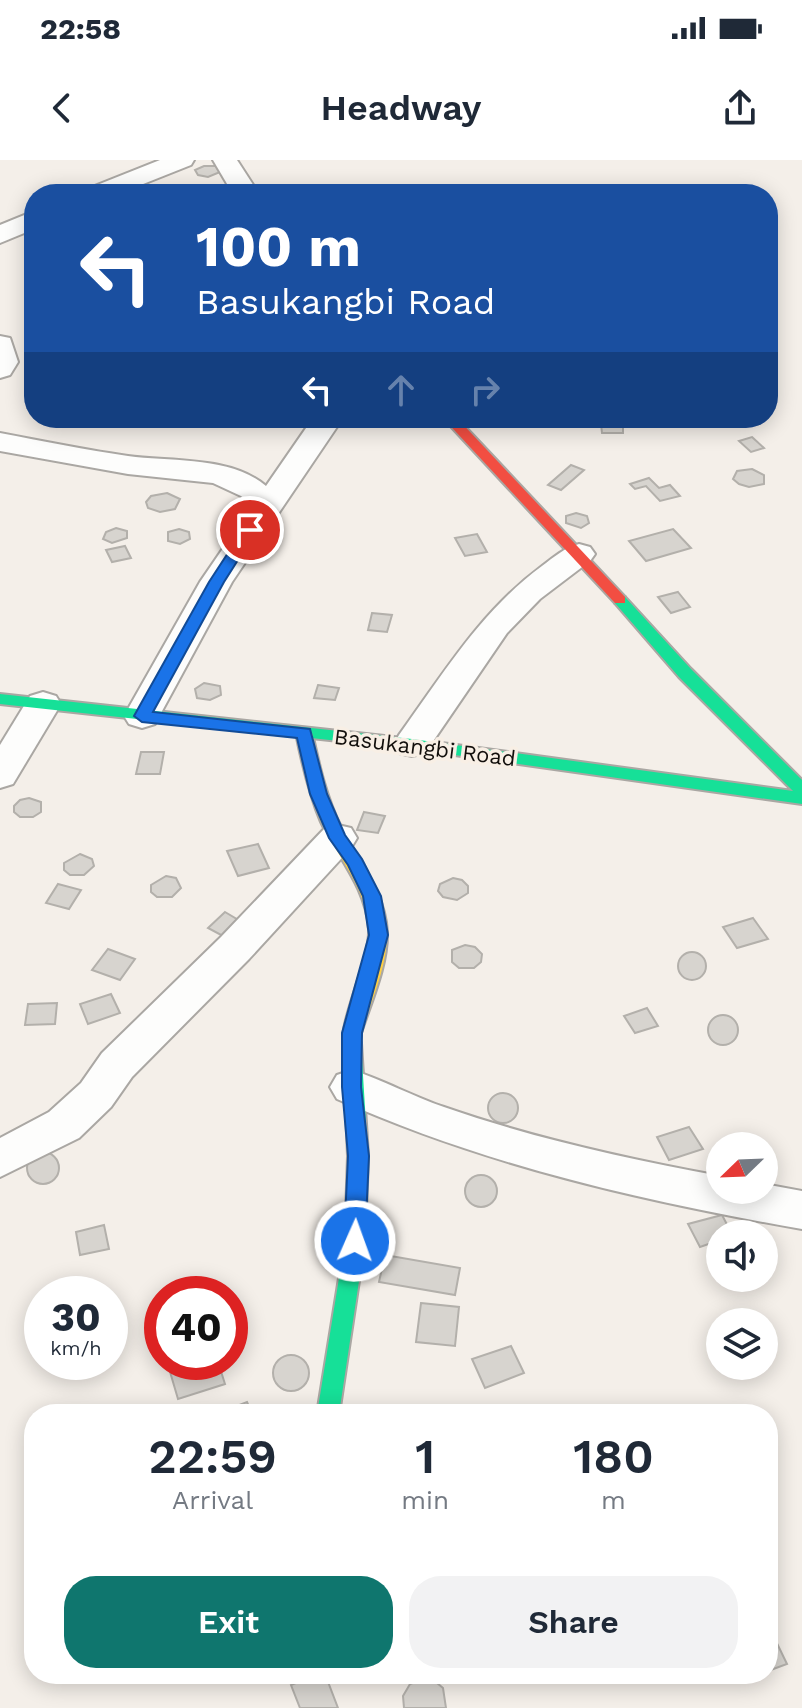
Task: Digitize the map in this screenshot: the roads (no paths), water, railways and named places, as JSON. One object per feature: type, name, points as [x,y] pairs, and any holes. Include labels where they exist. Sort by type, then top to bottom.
[{"type":"street","points":[[225,160],[240,184]]},
{"type":"street","points":[[120,184],[172,162]]},
{"type":"street","points":[[0,235],[24,224]]},
{"type":"street","points":[[0,344],[4,362],[0,369]]},
{"type":"street","points":[[142,716],[216,582],[321,428]]},
{"type":"street","points":[[459,428],[517,493],[579,554],[685,673],[802,790]]},
{"type":"street","points":[[0,442],[118,463],[214,474],[252,489],[267,504]]},
{"type":"street","points":[[412,744],[495,625],[528,592],[579,554]]},
{"type":"street","name":"Basukangbi Road","points":[[0,699],[412,744],[802,798]]},
{"type":"street","points":[[0,775],[43,704]]},
{"type":"street","points":[[304,733],[318,794],[338,838],[356,863],[372,896],[379,935],[352,1033],[352,1087],[358,1156],[355,1241],[330,1404]]},
{"type":"street","points":[[0,1159],[64,1125],[96,1095],[117,1065],[235,948],[338,838]]},
{"type":"street","points":[[352,1087],[464,1132],[703,1191],[802,1210]]}]
